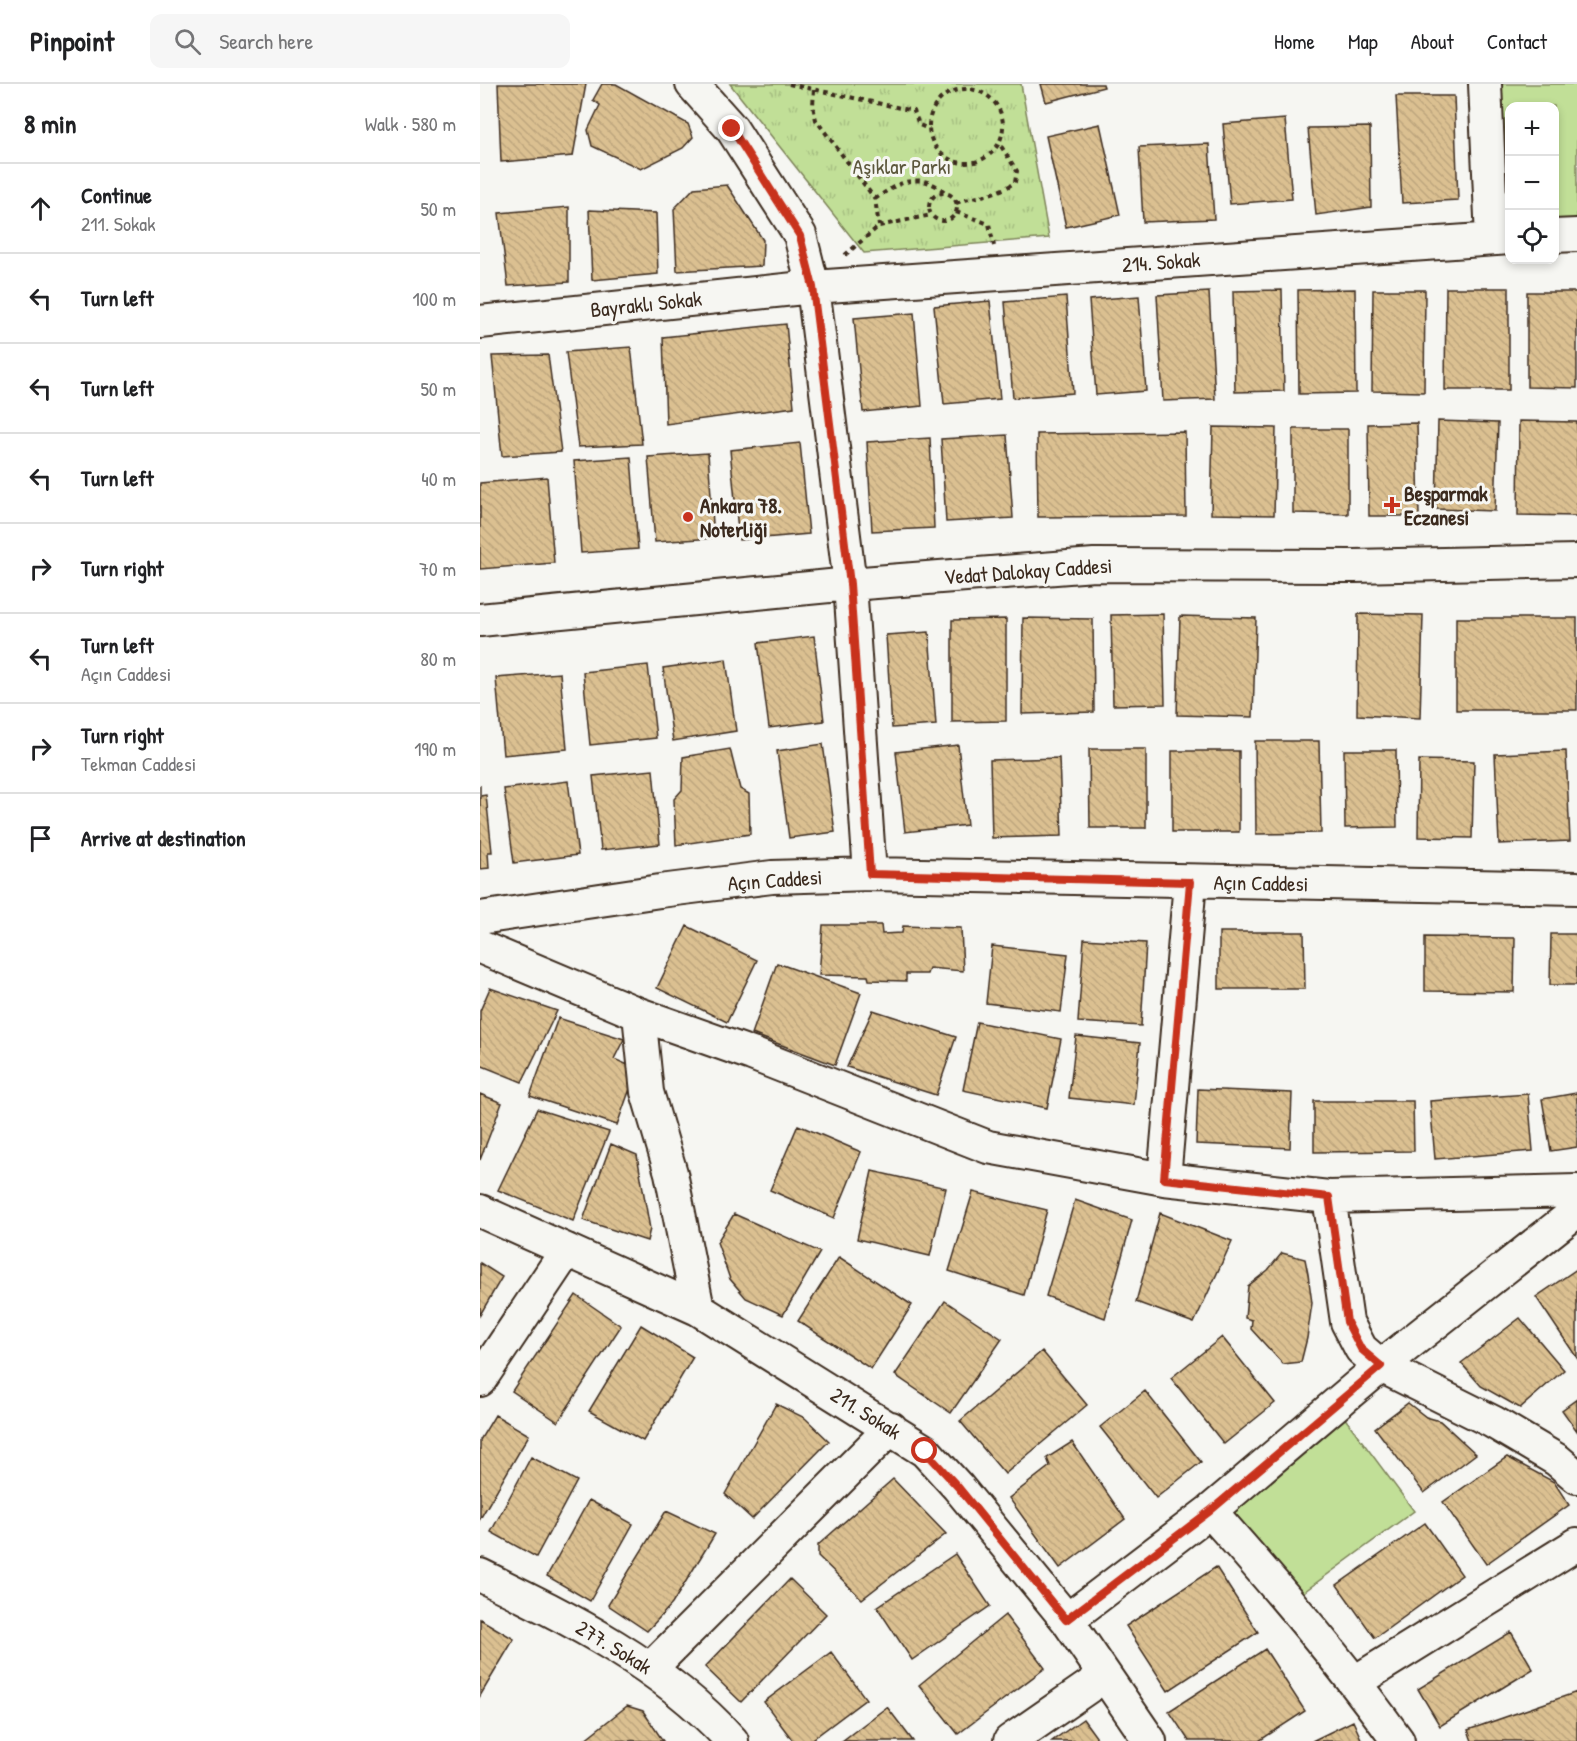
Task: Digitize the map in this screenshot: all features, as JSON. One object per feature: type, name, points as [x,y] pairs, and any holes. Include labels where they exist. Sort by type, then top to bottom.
[{"type":"street","points":[[692,84],[732,129],[800,236],[813,287],[850,584],[870,874]]},
{"type":"street","points":[[1485,84],[1501,239]]},
{"type":"street","points":[[1559,236],[1577,235]]},
{"type":"street","name":"214. Sokak","points":[[813,287],[1501,239]]},
{"type":"street","name":"Bayraklı Sokak","points":[[480,322],[813,287]]},
{"type":"street","name":"Vedat Dalokay Caddesi","points":[[480,620],[850,584],[1094,565],[1354,566],[1577,561]]},
{"type":"street","name":"Açın Caddesi","points":[[480,918],[772,877],[870,874],[1577,888]]},
{"type":"street","points":[[1164,1179],[1190,882]]},
{"type":"street","points":[[480,947],[639,1014],[752,1054],[988,1147],[1164,1179],[1329,1197],[1577,1191]]},
{"type":"street","points":[[639,1014],[647,1092],[671,1173],[698,1309]]},
{"type":"street","points":[[1329,1197],[1347,1322],[1361,1349],[1381,1366],[1493,1422],[1557,1460],[1577,1477]]},
{"type":"street","name":"211. Sokak","points":[[480,1210],[698,1309],[925,1451],[958,1487],[1066,1620],[1150,1741]]},
{"type":"street","points":[[1066,1620],[1210,1511],[1381,1366],[1577,1210]]},
{"type":"street","points":[[480,1380],[567,1250]]},
{"type":"street","points":[[651,1668],[891,1428]]},
{"type":"street","points":[[1210,1511],[1275,1584],[1355,1682],[1398,1741]]},
{"type":"street","points":[[1355,1682],[1577,1544]]},
{"type":"street","name":"277. Sokak","points":[[480,1575],[549,1610],[651,1668],[732,1741]]},
{"type":"street","points":[[1010,1741],[1104,1676]]},
{"type":"path","points":[[789,84],[882,105],[909,107],[914,111],[919,125],[929,129]]},
{"type":"path","points":[[959,89],[977,90],[996,103],[1004,125],[999,143],[987,156],[976,162],[963,163],[951,160],[940,152],[929,129],[930,117],[935,105],[943,96],[959,89]]},
{"type":"path","points":[[814,90],[813,105],[820,128],[875,199],[879,226]]},
{"type":"path","points":[[956,203],[971,196],[992,194],[1015,182],[1017,171],[999,143]]},
{"type":"path","points":[[813,287],[879,226],[931,215],[938,220],[947,220],[956,212],[956,203],[934,183],[916,179],[893,186],[875,199]]},
{"type":"path","points":[[931,215],[930,201],[937,194],[946,193]]},
{"type":"path","points":[[956,212],[990,224],[993,232],[996,274]]},
{"type":"green space","name":"Aşıklar Parkı","points":[[730,84],[1021,84],[1049,238],[864,253]]},
{"type":"green space","points":[[1485,84],[1577,84],[1577,235],[1559,236],[1559,102],[1505,102],[1505,212]]},
{"type":"green space","points":[[1335,1405],[1414,1511],[1290,1602],[1210,1511]]},
{"type":"building","points":[[498,84],[586,84],[573,156],[501,162]]},
{"type":"building","points":[[602,84],[616,84],[688,124],[693,137],[683,148],[641,169],[592,146],[588,130],[600,105],[593,100]]},
{"type":"building","points":[[1041,84],[1103,84],[1104,87],[1046,102]]},
{"type":"building","points":[[1396,96],[1454,96],[1458,200],[1402,203]]},
{"type":"building","points":[[1285,119],[1292,199],[1230,204],[1223,124]]},
{"type":"building","points":[[1100,124],[1120,215],[1066,227],[1046,136]]},
{"type":"building","points":[[1370,127],[1371,207],[1316,215],[1308,128]]},
{"type":"building","points":[[1209,144],[1214,219],[1143,222],[1139,147]]},
{"type":"building","points":[[727,185],[763,240],[762,266],[677,271],[674,209],[694,188]]},
{"type":"building","points":[[569,207],[569,282],[508,286],[499,213]]},
{"type":"building","points":[[589,210],[656,213],[658,274],[592,280]]},
{"type":"building","points":[[1446,288],[1509,288],[1509,390],[1445,390]]},
{"type":"building","points":[[1355,289],[1356,393],[1299,394],[1298,290]]},
{"type":"building","points":[[1282,290],[1284,391],[1235,392],[1233,291]]},
{"type":"building","points":[[1373,290],[1425,290],[1424,392],[1372,391]]},
{"type":"building","points":[[1209,292],[1215,399],[1163,401],[1157,295]]},
{"type":"building","points":[[1527,292],[1577,292],[1577,388],[1527,387]]},
{"type":"building","points":[[1139,296],[1146,391],[1096,395],[1089,300]]},
{"type":"building","points":[[1066,297],[1073,393],[1013,398],[1005,302]]},
{"type":"building","points":[[990,301],[1000,399],[944,404],[934,306]]},
{"type":"building","points":[[914,313],[922,406],[863,412],[854,318]]},
{"type":"building","points":[[786,324],[794,407],[666,424],[663,337]]},
{"type":"building","points":[[631,347],[642,444],[578,447],[566,352]]},
{"type":"building","points":[[548,355],[561,452],[502,456],[492,356]]},
{"type":"building","points":[[1438,421],[1498,423],[1495,511],[1436,509]]},
{"type":"building","points":[[1519,421],[1577,422],[1577,516],[1518,515]]},
{"type":"building","points":[[1417,423],[1419,516],[1369,516],[1368,424]]},
{"type":"building","points":[[1213,427],[1276,428],[1274,515],[1211,514]]},
{"type":"building","points":[[1293,429],[1348,429],[1348,514],[1293,513]]},
{"type":"building","points":[[1185,432],[1186,516],[1038,517],[1037,434]]},
{"type":"building","points":[[1007,435],[1013,518],[946,522],[941,439]]},
{"type":"building","points":[[930,438],[934,528],[872,531],[867,442]]},
{"type":"building","points":[[800,443],[809,534],[739,540],[730,450]]},
{"type":"building","points":[[708,453],[714,538],[655,542],[648,457]]},
{"type":"building","points":[[631,457],[638,549],[581,553],[574,461]]},
{"type":"building","points":[[547,477],[554,563],[480,569],[480,483]]},
{"type":"building","points":[[1163,614],[1165,704],[1113,705],[1111,615]]},
{"type":"building","points":[[1358,614],[1423,615],[1420,718],[1357,715]]},
{"type":"building","points":[[1180,616],[1256,618],[1253,717],[1177,715]]},
{"type":"building","points":[[1023,618],[1093,619],[1094,712],[1022,714]]},
{"type":"building","points":[[1456,618],[1577,618],[1577,710],[1456,710]]},
{"type":"building","points":[[1006,619],[1006,721],[952,722],[952,620]]},
{"type":"building","points":[[929,632],[936,725],[892,728],[886,635]]},
{"type":"building","points":[[814,636],[824,721],[769,728],[758,643]]},
{"type":"building","points":[[726,659],[736,731],[673,741],[663,668]]},
{"type":"building","points":[[648,665],[656,738],[590,745],[583,672]]},
{"type":"building","points":[[560,673],[567,749],[503,755],[496,678]]},
{"type":"building","points":[[1255,741],[1319,741],[1321,833],[1256,834]]},
{"type":"building","points":[[823,744],[835,832],[789,838],[777,751]]},
{"type":"building","points":[[958,745],[967,825],[905,832],[896,752]]},
{"type":"building","points":[[730,749],[740,789],[749,794],[750,834],[676,845],[674,799],[682,790],[683,757]]},
{"type":"building","points":[[1089,749],[1146,749],[1146,828],[1090,828]]},
{"type":"building","points":[[1344,750],[1396,750],[1397,827],[1345,828]]},
{"type":"building","points":[[1172,751],[1239,751],[1239,832],[1172,832]]},
{"type":"building","points":[[1566,751],[1570,841],[1499,844],[1495,754]]},
{"type":"building","points":[[1059,758],[1062,836],[992,838],[990,760]]},
{"type":"building","points":[[1419,760],[1474,761],[1472,838],[1418,837]]},
{"type":"building","points":[[653,770],[660,844],[601,850],[593,776]]},
{"type":"building","points":[[568,781],[578,855],[514,863],[504,789]]},
{"type":"building","points":[[486,795],[492,852],[488,852],[489,868],[480,869],[480,796]]},
{"type":"building","points":[[823,925],[881,925],[882,934],[902,933],[903,926],[961,928],[963,971],[929,968],[927,974],[906,974],[906,981],[869,980],[868,976],[819,975]]},
{"type":"building","points":[[687,926],[757,960],[727,1022],[657,988]]},
{"type":"building","points":[[1219,932],[1304,932],[1305,989],[1219,989]]},
{"type":"building","points":[[1551,934],[1577,934],[1577,985],[1550,985]]},
{"type":"building","points":[[1425,937],[1515,938],[1514,992],[1425,991]]},
{"type":"building","points":[[1084,939],[1146,943],[1141,1026],[1078,1022]]},
{"type":"building","points":[[992,946],[1068,954],[1061,1012],[986,1003]]},
{"type":"building","points":[[777,963],[861,993],[835,1065],[752,1034]]},
{"type":"building","points":[[490,988],[557,1011],[522,1082],[480,1065],[480,1011]]},
{"type":"building","points":[[873,1010],[956,1037],[936,1095],[847,1067]]},
{"type":"building","points":[[558,1018],[624,1039],[614,1059],[637,1069],[617,1125],[530,1096]]},
{"type":"building","points":[[977,1022],[1061,1039],[1047,1108],[963,1090]]},
{"type":"building","points":[[1076,1036],[1140,1043],[1134,1105],[1069,1098]]},
{"type":"building","points":[[1198,1089],[1292,1093],[1290,1148],[1196,1144]]},
{"type":"building","points":[[1577,1093],[1577,1147],[1551,1151],[1542,1099]]},
{"type":"building","points":[[480,1094],[502,1103],[480,1160]]},
{"type":"building","points":[[1528,1094],[1533,1151],[1435,1159],[1430,1101]]},
{"type":"building","points":[[1314,1101],[1413,1101],[1414,1151],[1314,1152]]},
{"type":"building","points":[[537,1109],[609,1132],[573,1221],[498,1190]]},
{"type":"building","points":[[798,1125],[861,1152],[834,1218],[770,1190]]},
{"type":"building","points":[[611,1144],[637,1155],[650,1229],[647,1241],[583,1220]]},
{"type":"building","points":[[872,1171],[946,1188],[930,1256],[857,1239]]},
{"type":"building","points":[[973,1192],[1047,1210],[1024,1295],[949,1271]]},
{"type":"building","points":[[1075,1200],[1132,1220],[1105,1318],[1046,1296]]},
{"type":"building","points":[[1160,1213],[1232,1241],[1194,1323],[1136,1302]]},
{"type":"building","points":[[734,1214],[820,1252],[783,1315],[746,1298],[730,1279],[717,1242]]},
{"type":"building","points":[[1282,1253],[1305,1259],[1312,1303],[1301,1362],[1283,1364],[1251,1329],[1252,1320],[1245,1318],[1248,1286],[1268,1270]]},
{"type":"building","points":[[839,1257],[912,1305],[871,1369],[798,1321]]},
{"type":"building","points":[[480,1263],[502,1277],[480,1315]]},
{"type":"building","points":[[1577,1269],[1577,1358],[1536,1297]]},
{"type":"building","points":[[576,1295],[621,1326],[558,1422],[512,1391]]},
{"type":"building","points":[[945,1301],[1002,1339],[951,1413],[895,1375]]},
{"type":"building","points":[[1520,1318],[1564,1370],[1520,1408],[1481,1386],[1461,1363]]},
{"type":"building","points":[[641,1325],[693,1357],[643,1441],[589,1411]]},
{"type":"building","points":[[1222,1337],[1275,1403],[1224,1444],[1171,1378]]},
{"type":"building","points":[[1042,1351],[1087,1405],[1005,1474],[960,1421]]},
{"type":"building","points":[[1145,1391],[1201,1462],[1156,1498],[1100,1427]]},
{"type":"building","points":[[1577,1399],[1577,1431],[1562,1410]]},
{"type":"building","points":[[1408,1403],[1426,1417],[1440,1421],[1476,1454],[1424,1493],[1375,1428]]},
{"type":"building","points":[[776,1404],[805,1418],[829,1441],[752,1519],[725,1494]]},
{"type":"building","points":[[495,1415],[529,1435],[480,1519],[480,1440]]},
{"type":"building","points":[[1072,1442],[1125,1519],[1060,1568],[1009,1498],[1050,1466],[1047,1458]]},
{"type":"building","points":[[531,1457],[577,1481],[536,1557],[491,1532]]},
{"type":"building","points":[[1507,1457],[1554,1482],[1569,1505],[1486,1564],[1443,1502]]},
{"type":"building","points":[[893,1479],[946,1534],[862,1599],[818,1556],[818,1545]]},
{"type":"building","points":[[589,1500],[633,1524],[590,1601],[547,1576]]},
{"type":"building","points":[[666,1511],[715,1534],[672,1604],[647,1631],[608,1605]]},
{"type":"building","points":[[1425,1523],[1462,1575],[1375,1638],[1337,1585]]},
{"type":"building","points":[[955,1554],[990,1606],[912,1660],[877,1607]]},
{"type":"building","points":[[1216,1567],[1258,1632],[1168,1691],[1126,1626]]},
{"type":"building","points":[[790,1579],[826,1614],[741,1702],[705,1667]]},
{"type":"building","points":[[1005,1615],[1045,1668],[958,1734],[919,1685]]},
{"type":"building","points":[[480,1619],[514,1639],[480,1696]]},
{"type":"building","points":[[1511,1632],[1533,1669],[1440,1726],[1418,1689]]},
{"type":"building","points":[[1265,1649],[1305,1711],[1259,1741],[1189,1741],[1169,1711]]},
{"type":"building","points":[[831,1652],[866,1699],[810,1741],[793,1741],[764,1702]]},
{"type":"building","points":[[1577,1692],[1577,1741],[1472,1741],[1468,1730]]},
{"type":"building","points":[[627,1706],[643,1711],[663,1741],[584,1740]]},
{"type":"building","points":[[887,1707],[913,1741],[842,1741]]},
{"type":"building","points":[[1083,1719],[1099,1741],[1052,1741]]},
{"type":"building","points":[[1353,1721],[1362,1741],[1312,1741]]},
{"type":"place","name":"Beşparmak Eczanesi","points":[[1392,505]]},
{"type":"place","name":"Ankara 78. Noterliği","points":[[688,517]]},
{"type":"route","points":[[732,129],[800,236],[813,287],[850,584],[870,874],[1190,882],[1164,1179],[1329,1197],[1347,1322],[1361,1349],[1381,1366],[1210,1511],[1066,1620],[958,1487],[925,1451]]}]
